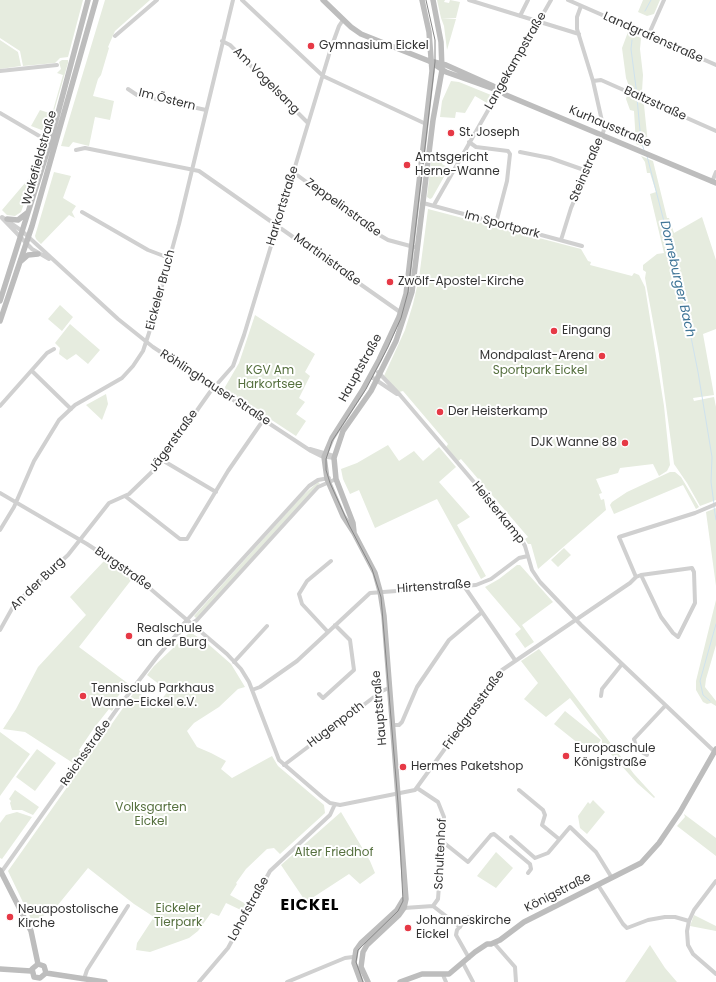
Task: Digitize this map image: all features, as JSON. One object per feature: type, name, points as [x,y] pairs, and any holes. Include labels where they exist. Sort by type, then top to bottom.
[{"type":"street","name":"Wakefieldstraße","points":[[0,301],[50,143],[88,0]]},
{"type":"street","points":[[96,3],[99,0]]},
{"type":"street","points":[[115,36],[157,0]]},
{"type":"street","name":"Eickeler Bruch","points":[[0,530],[16,503],[43,444],[59,420],[71,409],[122,378],[137,361],[147,342],[192,169],[233,0]]},
{"type":"street","points":[[242,0],[323,76],[426,124]]},
{"type":"street","name":"Kurhausstraße","points":[[323,0],[343,20],[361,34],[431,62],[649,156],[714,182]]},
{"type":"street","name":"Hauptstraße","points":[[354,533],[353,522],[336,478],[334,457],[343,432],[377,380],[396,341],[409,304],[414,280],[418,247],[431,62],[422,0]]},
{"type":"street","name":"Hauptstraße","points":[[402,907],[404,888],[398,794],[380,591],[373,569],[343,516],[327,480],[325,455],[332,438],[374,369],[400,312],[409,276],[411,246],[420,203],[432,120],[442,67],[440,36],[433,0]]},
{"type":"street","points":[[469,0],[578,34]]},
{"type":"street","points":[[520,16],[528,0]]},
{"type":"street","name":"Langekampstraße","points":[[434,205],[551,0]]},
{"type":"street","name":"Landgrafenstraße","points":[[568,0],[716,65]]},
{"type":"street","points":[[648,36],[664,0]]},
{"type":"street","name":"Wakefieldstraße","points":[[0,321],[28,237],[96,3]]},
{"type":"street","name":"Steinstraße","points":[[561,240],[571,208],[602,136],[604,128],[593,81],[576,25],[581,6]]},
{"type":"street","name":"Harkortstraße","points":[[215,387],[230,371],[236,359],[337,31],[343,20]]},
{"type":"street","name":"Am Vogelsang","points":[[222,41],[230,45],[308,124]]},
{"type":"street","points":[[0,72],[57,65]]},
{"type":"street","name":"Baltzstraße","points":[[593,81],[601,80],[716,131]]},
{"type":"street","name":"Im Östern","points":[[128,89],[137,94],[206,110]]},
{"type":"street","points":[[0,113],[41,137]]},
{"type":"street","points":[[469,142],[476,147],[510,152],[507,181],[496,223]]},
{"type":"street","name":"Martinistraße","points":[[76,150],[85,148],[192,169],[202,173],[400,312]]},
{"type":"street","points":[[520,152],[550,158],[587,171]]},
{"type":"street","name":"Zeppelinstraße","points":[[293,172],[376,233],[388,240],[418,247]]},
{"type":"street","points":[[714,182],[716,172]]},
{"type":"street","name":"Im Sportpark","points":[[420,203],[434,205],[440,208],[582,246]]},
{"type":"street","points":[[82,212],[148,250],[169,258]]},
{"type":"street","points":[[2,217],[18,220],[28,213]]},
{"type":"street","name":"Röhlinghauser Straße","points":[[2,217],[20,238],[38,254],[53,261]]},
{"type":"street","name":"Röhlinghauser Straße","points":[[2,217],[22,231],[118,319],[147,342],[308,448],[334,457]]},
{"type":"street","points":[[20,262],[28,255],[38,254]]},
{"type":"street","points":[[0,406],[54,349]]},
{"type":"street","name":"Heisterkamp","points":[[374,369],[402,398],[519,535],[525,546],[534,575],[622,664],[715,752]]},
{"type":"street","points":[[32,371],[71,409]]},
{"type":"street","name":"Heisterkamp","points":[[370,376],[402,398]]},
{"type":"street","name":"Jägerstraße","points":[[81,541],[110,503],[126,496],[155,470],[215,387]]},
{"type":"street","points":[[126,496],[184,540],[189,537],[216,492],[264,420]]},
{"type":"street","points":[[162,460],[216,492]]},
{"type":"street","name":"Reichsstraße","points":[[1,872],[117,709],[177,632],[310,486],[318,480],[336,478]]},
{"type":"street","name":"Reichsstraße","points":[[176,635],[197,620],[318,487],[327,480]]},
{"type":"street","name":"Burgstraße","points":[[0,493],[133,574],[188,620],[234,662],[245,675],[252,690],[276,754],[284,765],[322,798],[335,804]]},
{"type":"street","points":[[636,577],[619,537],[695,513],[716,504]]},
{"type":"street","name":"An der Burg","points":[[0,630],[14,605],[49,574],[81,541]]},
{"type":"street","name":"Hirtenstraße","points":[[380,591],[464,586],[486,582],[520,558],[528,556]]},
{"type":"street","points":[[328,632],[302,604],[298,594],[307,581],[331,561]]},
{"type":"street","name":"Friedgrasstraße","points":[[417,788],[499,674],[515,660],[630,583],[636,577],[641,575],[689,567],[694,572],[695,603],[678,637],[672,633],[661,617],[641,575]]},
{"type":"street","points":[[464,586],[481,613],[515,660]]},
{"type":"street","points":[[252,690],[260,687],[297,661],[368,595],[380,591]]},
{"type":"street","points":[[392,725],[399,725],[402,722],[417,687],[455,632],[481,613]]},
{"type":"street","points":[[319,694],[322,698],[354,670],[350,640],[335,625]]},
{"type":"street","points":[[234,662],[267,626]]},
{"type":"street","points":[[601,696],[602,688],[622,664]]},
{"type":"street","name":"Hugenpoth","points":[[284,765],[382,690],[389,688]]},
{"type":"street","points":[[647,755],[640,751],[634,739],[665,706]]},
{"type":"street","name":"Königstraße","points":[[443,975],[452,972],[470,958],[472,954],[487,944],[493,944],[531,918],[641,863],[672,824],[715,752]]},
{"type":"street","points":[[335,804],[347,804],[413,791],[417,788]]},
{"type":"street","name":"Schultenhof","points":[[417,788],[432,797],[441,807],[445,822],[438,899],[433,906]]},
{"type":"street","points":[[511,837],[535,858],[548,852],[559,839],[542,825],[544,815],[543,810],[519,790]]},
{"type":"street","name":"Lohofstraße","points":[[199,982],[228,948],[270,871],[330,815],[335,804]]},
{"type":"street","name":"Königstraße","points":[[559,839],[570,826],[596,852],[612,878]]},
{"type":"street","points":[[443,842],[468,862],[491,835],[494,834],[530,864],[531,869],[528,873]]},
{"type":"street","points":[[1,872],[31,931],[38,964]]},
{"type":"street","points":[[716,881],[701,898],[689,921],[687,939],[690,949],[699,961],[716,974]]},
{"type":"street","points":[[598,885],[622,924],[627,928],[648,920],[665,916],[689,921]]},
{"type":"street","points":[[84,979],[87,970],[128,906]]},
{"type":"street","points":[[362,982],[353,957],[361,943],[402,907],[433,906],[460,926]]},
{"type":"street","points":[[368,982],[361,967],[361,957],[367,945],[399,916],[402,907]]},
{"type":"street","points":[[468,917],[456,932],[456,937],[470,958]]},
{"type":"street","points":[[493,944],[515,967],[516,982]]},
{"type":"street","points":[[287,982],[345,958],[353,957]]},
{"type":"street","points":[[463,963],[473,982]]},
{"type":"street","points":[[31,971],[33,966],[38,964],[44,966],[46,973]]},
{"type":"street","points":[[0,969],[31,971]]},
{"type":"street","points":[[31,971],[34,977],[40,980],[46,973]]},
{"type":"street","points":[[46,973],[105,982]]},
{"type":"street","points":[[400,982],[422,974],[443,975],[446,982]]},
{"type":"green space","points":[[0,0],[83,0],[68,57],[60,58],[55,63],[23,66],[20,51],[0,38]]},
{"type":"green space","points":[[105,0],[150,0],[115,31],[108,47],[109,48],[101,75],[98,79],[93,96],[114,101],[110,120],[95,117],[89,146],[73,142],[69,147],[61,146]]},
{"type":"green space","points":[[437,0],[445,0],[444,2],[449,3],[450,0],[460,2],[456,18],[441,18]]},
{"type":"green space","points":[[643,0],[660,0],[654,14],[647,16],[638,12]]},
{"type":"green space","points":[[441,18],[456,19],[447,50],[444,26]]},
{"type":"green space","points":[[628,32],[641,38],[640,49],[643,75],[642,91],[639,93],[630,89],[626,78],[622,48]]},
{"type":"green space","points":[[0,40],[18,52],[21,66],[0,69]]},
{"type":"green space","points":[[62,60],[68,60],[68,63],[47,135],[47,132],[31,126],[40,110],[52,114],[63,75],[57,73],[61,69],[59,62]]},
{"type":"green space","points":[[451,81],[459,82],[491,95],[487,103],[475,96],[465,113],[456,112],[455,118],[440,117],[442,101]]},
{"type":"green space","points":[[627,95],[642,102],[644,105],[648,144],[647,148],[636,144],[634,111],[630,110],[626,99]]},
{"type":"green space","points":[[432,153],[443,156],[442,164],[449,168],[430,199],[427,197]]},
{"type":"green space","points":[[641,156],[653,161],[667,218],[669,218],[674,233],[702,217],[716,260],[716,329],[703,334],[714,395],[693,398],[694,401],[714,397],[716,407],[716,500],[700,506],[674,464],[659,354],[645,278],[646,272],[643,270],[643,265],[657,254],[664,253],[650,194],[656,192],[650,173],[647,173],[645,162]]},
{"type":"green space","points":[[54,172],[71,176],[63,198],[76,206],[72,212],[75,218],[69,215],[41,244],[35,236]]},
{"type":"green space","points":[[31,176],[34,176],[21,212],[15,216],[7,215],[2,210]]},
{"type":"green space","name":"Sportpark Eickel","points":[[428,209],[581,249],[588,261],[591,262],[590,265],[632,276],[634,273],[639,275],[645,287],[664,406],[670,465],[667,471],[659,476],[653,464],[620,468],[618,473],[596,479],[602,493],[599,494],[601,500],[604,499],[606,510],[538,569],[531,544],[528,544],[525,539],[528,537],[461,459],[458,461],[446,447],[448,444],[403,391],[399,392],[384,376],[405,330],[413,304],[419,278]]},
{"type":"green space","points":[[60,305],[73,317],[62,331],[48,319]]},
{"type":"green space","name":"KGV Am Harkortsee","points":[[255,315],[315,354],[305,372],[310,376],[299,398],[305,402],[296,414],[306,421],[296,436],[226,390],[225,387],[239,363]]},
{"type":"green space","points":[[70,324],[100,350],[88,364],[76,354],[67,360],[59,354],[60,348],[55,343]]},
{"type":"green space","points":[[106,394],[108,404],[102,420],[86,405]]},
{"type":"green space","points":[[388,445],[399,461],[414,451],[423,461],[439,447],[456,467],[439,482],[470,517],[457,525],[486,576],[481,579],[437,499],[375,528],[359,490],[350,494],[343,479],[341,469],[357,463]]},
{"type":"green space","points":[[670,472],[675,472],[681,477],[699,507],[696,509],[683,485],[614,514],[610,505],[612,502],[627,492]]},
{"type":"green space","points":[[318,482],[320,483],[197,619],[194,616],[302,496]]},
{"type":"green space","points":[[716,508],[716,586],[706,512]]},
{"type":"green space","points":[[564,548],[571,555],[558,567],[551,560]]},
{"type":"green space","points":[[104,561],[132,579],[79,647],[130,685],[128,688],[125,687],[112,704],[115,706],[112,711],[109,709],[94,728],[79,750],[82,753],[75,763],[73,763],[25,732],[3,729],[16,709],[38,667],[86,615],[70,597]]},
{"type":"green space","points":[[517,565],[520,565],[553,602],[522,625],[534,642],[525,648],[515,634],[521,629],[485,587],[499,579]]},
{"type":"green space","points":[[716,600],[716,645],[705,687],[716,701],[716,706],[711,703],[707,704],[703,702],[696,690],[696,681]]},
{"type":"green space","name":"Volksgarten Eickel","points":[[190,632],[207,643],[231,664],[245,687],[238,689],[219,707],[194,723],[187,731],[197,747],[226,761],[221,769],[232,778],[272,756],[278,766],[324,805],[325,813],[280,854],[274,848],[267,849],[246,869],[230,895],[246,904],[243,911],[226,903],[219,916],[211,913],[198,931],[189,938],[150,952],[136,950],[137,943],[154,917],[134,904],[88,868],[53,911],[32,921],[8,871],[135,691],[158,704],[168,691],[147,675],[154,666]]},
{"type":"green space","points":[[539,649],[634,774],[655,797],[654,798],[637,783],[602,744],[602,740],[570,698],[546,717],[524,699],[538,683],[521,661]]},
{"type":"green space","points":[[565,711],[601,740],[593,750],[589,752],[554,724]]},
{"type":"green space","points":[[0,732],[30,754],[0,796]]},
{"type":"green space","points":[[37,749],[56,763],[35,791],[16,777]]},
{"type":"green space","points":[[15,790],[39,807],[33,815],[22,810],[12,810],[10,803],[11,801],[9,799]]},
{"type":"green space","points":[[593,800],[605,812],[587,834],[580,828],[578,816],[588,802],[590,804]]},
{"type":"green space","points":[[17,812],[32,817],[2,859],[0,858],[0,823],[6,815]]},
{"type":"green space","name":"Alter Friedhof","points":[[341,812],[370,861],[375,873],[360,884],[349,874],[306,902],[281,865]]},
{"type":"green space","points":[[684,814],[716,838],[716,856],[677,826],[685,817]]},
{"type":"green space","points":[[496,852],[513,868],[496,888],[477,876]]},
{"type":"green space","points":[[694,915],[716,926],[716,931],[690,926]]},
{"type":"green space","points":[[650,945],[665,968],[677,982],[625,982]]},
{"type":"waterway","name":"Dorneburger Bach","points":[[645,11],[651,0]]},
{"type":"waterway","name":"Dorneburger Bach","points":[[632,40],[631,49],[637,95]]},
{"type":"waterway","name":"Dorneburger Bach","points":[[637,98],[641,141],[644,150]]},
{"type":"waterway","name":"Dorneburger Bach","points":[[647,156],[681,287],[698,372],[712,457],[711,482],[714,504]]},
{"type":"waterway","name":"Dorneburger Bach","points":[[714,507],[716,520]]},
{"type":"waterway","name":"Dorneburger Bach","points":[[710,701],[703,695],[700,681],[716,624]]},
{"type":"tram line","points":[[363,982],[356,962],[358,950],[398,911],[403,901],[398,803],[381,597],[372,569],[349,525],[330,483],[326,470],[326,459],[332,441],[366,389],[388,347],[401,318],[408,292],[435,62],[435,40],[426,0]]},
{"type":"place","name":"Gymnasium Eickel","points":[[311,46]]},
{"type":"place","name":"St. Joseph","points":[[451,133]]},
{"type":"place","name":"Amtsgericht Herne-Wanne","points":[[407,165]]},
{"type":"place","name":"Zwölf-Apostel-Kirche","points":[[390,282]]},
{"type":"place","name":"Eingang","points":[[554,331]]},
{"type":"place","name":"Mondpalast-Arena","points":[[602,356]]},
{"type":"place","name":"Der Heisterkamp","points":[[440,412]]},
{"type":"place","name":"DJK Wanne 88","points":[[625,443]]},
{"type":"place","name":"Realschule an der Burg","points":[[129,636]]},
{"type":"place","name":"Tennisclub Parkhaus Wanne-Eickel e.V.","points":[[83,696]]},
{"type":"place","name":"Europaschule Königstraße","points":[[566,756]]},
{"type":"place","name":"Hermes Paketshop","points":[[403,767]]},
{"type":"place","name":"Neuapostolische Kirche","points":[[10,917]]},
{"type":"place","name":"Johanneskirche Eickel","points":[[408,928]]},
{"type":"district","name":"EICKEL","points":[[310,906]]},
{"type":"park label","name":"Eickeler Tierpark","points":[[178,916]]}]
